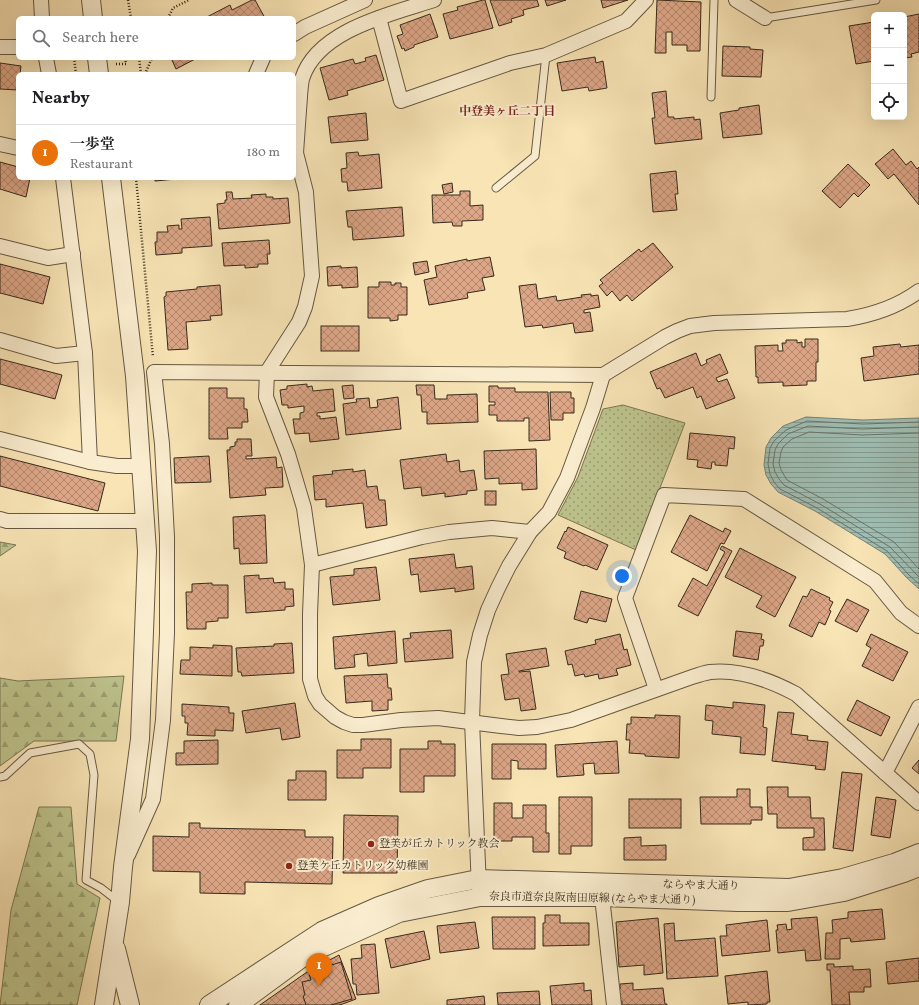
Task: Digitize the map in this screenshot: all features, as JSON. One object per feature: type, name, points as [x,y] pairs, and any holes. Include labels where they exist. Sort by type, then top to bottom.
[{"type":"street","points":[[40,0],[42,16]]},
{"type":"street","points":[[91,0],[93,16]]},
{"type":"street","points":[[296,33],[305,27],[365,0]]},
{"type":"street","points":[[296,141],[302,80],[312,60],[324,46],[352,30],[379,18],[434,0]]},
{"type":"street","points":[[379,18],[401,101],[510,63],[546,56],[626,21],[646,0]]},
{"type":"street","points":[[736,0],[765,18]]},
{"type":"street","points":[[0,47],[16,47]]},
{"type":"street","points":[[46,60],[49,72]]},
{"type":"street","points":[[97,60],[99,72]]},
{"type":"street","points":[[257,72],[262,60]]},
{"type":"street","points":[[0,144],[16,148]]},
{"type":"street","points":[[296,155],[306,192],[312,276],[305,307],[299,322],[267,372],[266,397],[288,454],[304,508],[312,565],[310,679],[315,696],[327,711],[344,722],[363,726],[420,718],[438,718],[519,728],[554,724],[571,720],[656,689],[710,672],[745,674],[780,685],[796,694],[919,803]]},
{"type":"street","points":[[63,180],[85,353],[90,462]]},
{"type":"street","points":[[104,1005],[120,902],[123,867],[140,739],[147,551],[135,376],[111,180]]},
{"type":"street","points":[[0,246],[48,258],[73,254]]},
{"type":"street","points":[[123,867],[154,799],[163,720],[167,633],[167,537],[162,444],[154,372],[603,375],[677,330],[690,326],[714,323],[847,319],[864,316],[897,305],[919,291]]},
{"type":"street","points":[[0,340],[56,356],[85,353]]},
{"type":"street","points":[[480,897],[472,721],[474,662],[480,635],[488,610],[498,588],[530,532],[549,512],[567,478],[593,408],[603,375]]},
{"type":"street","points":[[0,439],[90,462],[116,466],[141,466]]},
{"type":"street","points":[[656,689],[625,598],[664,495],[744,499],[875,580],[901,613],[919,626]]},
{"type":"street","points":[[0,519],[15,521],[144,521]]},
{"type":"street","points":[[312,565],[422,537],[449,532],[492,528],[530,532]]},
{"type":"street","points":[[885,773],[919,707]]},
{"type":"street","name":"ならやま大通り","points":[[478,879],[601,890],[789,888],[843,878],[894,863],[919,853]]},
{"type":"street","name":"奈良市道奈良阪南田原線 (ならやま大通り)","points":[[238,1005],[306,955],[399,913],[480,897],[601,890],[738,902],[788,902],[844,892],[919,867]]},
{"type":"street","name":"奈良市道奈良阪南田原線 (ならやま大通り)","points":[[209,1005],[322,931],[378,906],[428,890],[478,879]]},
{"type":"street","points":[[601,890],[614,1005]]},
{"type":"street","points":[[113,943],[130,1005]]},
{"type":"street","points":[[92,1005],[113,943]]},
{"type":"street","points":[[124,984],[143,1005]]},
{"type":"lane","points":[[711,97],[714,0]]},
{"type":"lane","points":[[765,18],[876,0]]},
{"type":"lane","points":[[496,188],[535,156],[546,56]]},
{"type":"lane","points":[[0,777],[5,776],[30,753],[79,744],[90,754],[94,775],[86,880],[101,888],[120,902]]},
{"type":"path","points":[[128,0],[131,16]]},
{"type":"path","points":[[169,16],[172,8],[188,0]]},
{"type":"path","points":[[74,60],[76,72]]},
{"type":"path","points":[[116,64],[126,64],[125,60]]},
{"type":"path","points":[[138,60],[141,72]]},
{"type":"path","points":[[146,72],[151,60]]},
{"type":"path","points":[[136,180],[154,372]]},
{"type":"green space","points":[[623,405],[685,423],[636,550],[558,515],[578,477],[603,409]]},
{"type":"green space","points":[[0,542],[16,545],[0,556]]},
{"type":"green space","points":[[124,676],[116,741],[34,741],[0,766],[0,678],[18,681]]},
{"type":"green space","points":[[39,807],[71,807],[77,884],[100,898],[77,1005],[0,1005],[11,910]]},
{"type":"water","points":[[806,417],[863,420],[919,418],[919,589],[885,554],[815,511],[778,492],[771,484],[766,475],[764,465],[766,447],[771,438],[783,426]]},
{"type":"building","points":[[255,0],[264,16],[209,16],[230,5],[232,10]]},
{"type":"building","points":[[485,0],[493,28],[450,39],[443,14],[458,10],[457,7]]},
{"type":"building","points":[[490,0],[537,0],[539,6],[523,10],[524,15],[511,19],[512,22],[499,26]]},
{"type":"building","points":[[545,0],[566,0],[547,6]]},
{"type":"building","points":[[601,0],[628,0],[603,8]]},
{"type":"building","points":[[657,0],[701,2],[700,51],[687,51],[687,45],[672,45],[672,32],[666,32],[666,53],[655,53]]},
{"type":"building","points":[[430,14],[438,37],[414,45],[414,47],[405,51],[404,48],[402,49],[397,36],[403,34],[400,25]]},
{"type":"building","points":[[919,14],[919,52],[911,54],[912,57],[907,58],[907,48],[907,16]]},
{"type":"building","points":[[871,22],[871,62],[856,64],[849,26]]},
{"type":"building","points":[[723,46],[750,47],[750,49],[763,50],[761,77],[722,76]]},
{"type":"building","points":[[376,55],[384,80],[347,91],[348,95],[329,100],[320,68],[353,59],[355,64],[366,61],[365,58]]},
{"type":"building","points":[[595,57],[596,63],[603,61],[607,88],[589,91],[588,87],[562,91],[557,63]]},
{"type":"building","points":[[172,60],[193,60],[176,69]]},
{"type":"building","points":[[0,63],[21,66],[20,72],[16,72],[16,90],[0,89]]},
{"type":"building","points":[[666,91],[668,117],[674,117],[674,119],[694,117],[694,120],[700,119],[702,139],[655,144],[652,118],[655,118],[652,93]]},
{"type":"building","points":[[759,105],[762,134],[723,138],[720,113]]},
{"type":"building","points":[[366,113],[368,140],[331,143],[328,117]]},
{"type":"building","points":[[893,149],[906,165],[911,161],[917,169],[919,167],[919,205],[894,174],[888,179],[875,164]]},
{"type":"building","points":[[358,152],[359,156],[379,154],[382,188],[348,191],[347,182],[342,182],[341,169],[347,168],[346,153]]},
{"type":"building","points":[[0,162],[16,166],[16,180],[30,180],[26,197],[0,189]]},
{"type":"building","points":[[848,164],[870,185],[858,197],[854,193],[840,208],[822,191]]},
{"type":"building","points":[[676,171],[678,194],[675,194],[677,210],[653,212],[650,174]]},
{"type":"building","points":[[452,183],[453,192],[444,194],[442,185]]},
{"type":"building","points":[[460,191],[470,191],[470,206],[483,205],[483,220],[462,221],[462,226],[453,226],[452,222],[433,223],[432,195],[460,195]]},
{"type":"building","points":[[226,192],[232,192],[233,199],[252,198],[251,195],[266,194],[266,197],[273,197],[273,199],[288,198],[290,223],[219,229],[217,204],[225,203],[225,200],[227,200]]},
{"type":"building","points":[[402,207],[404,236],[353,240],[352,227],[348,227],[346,211]]},
{"type":"building","points":[[210,217],[212,246],[182,248],[182,253],[156,255],[155,242],[157,242],[157,232],[168,232],[167,226],[179,225],[179,229],[182,229],[181,219]]},
{"type":"building","points":[[269,240],[270,254],[267,254],[268,264],[258,264],[258,267],[245,268],[245,265],[224,266],[222,243]]},
{"type":"building","points":[[653,243],[673,267],[632,301],[627,295],[620,301],[612,291],[607,296],[599,286],[603,283],[600,280],[639,249],[641,252]]},
{"type":"building","points":[[490,257],[494,276],[482,278],[485,290],[467,293],[468,298],[429,305],[424,280],[437,277],[435,266],[467,259],[467,261]]},
{"type":"building","points":[[427,261],[429,272],[415,275],[413,263]]},
{"type":"building","points":[[0,264],[50,277],[43,304],[0,293]]},
{"type":"building","points":[[341,266],[341,268],[357,267],[358,287],[342,288],[342,285],[328,286],[327,267]]},
{"type":"building","points":[[379,282],[391,282],[391,285],[401,283],[401,287],[407,287],[407,315],[398,315],[398,320],[390,321],[390,318],[368,318],[368,287],[379,287]]},
{"type":"building","points":[[536,284],[538,299],[556,296],[557,301],[582,297],[581,295],[598,295],[600,307],[584,310],[584,313],[590,312],[593,331],[575,333],[573,323],[543,328],[542,325],[525,327],[519,286]]},
{"type":"building","points":[[220,285],[222,315],[210,316],[211,320],[186,322],[188,349],[168,350],[164,297],[166,296],[166,292]]},
{"type":"building","points":[[321,326],[359,326],[359,351],[321,351]]},
{"type":"building","points":[[805,339],[818,339],[816,381],[807,381],[807,385],[783,386],[783,382],[758,383],[758,377],[756,377],[755,346],[778,345],[778,351],[783,351],[782,343],[786,343],[786,340],[797,340],[797,343],[802,342],[802,347],[805,347]]},
{"type":"building","points":[[900,344],[901,347],[919,345],[919,374],[864,381],[861,358],[874,356],[873,347]]},
{"type":"building","points":[[696,353],[701,366],[707,363],[706,360],[720,354],[728,373],[716,378],[718,382],[727,379],[735,398],[706,409],[701,396],[697,398],[693,387],[665,398],[660,388],[657,389],[650,372]]},
{"type":"building","points":[[0,359],[62,375],[55,399],[0,384]]},
{"type":"building","points":[[307,384],[307,387],[312,386],[313,391],[333,389],[335,411],[317,413],[317,416],[320,416],[320,419],[336,417],[339,439],[310,442],[309,433],[295,434],[293,419],[300,419],[300,413],[304,412],[304,406],[288,408],[288,405],[282,405],[280,390],[287,389],[287,386]]},
{"type":"building","points":[[353,385],[354,398],[344,399],[342,386]]},
{"type":"building","points":[[416,385],[434,385],[435,399],[447,399],[447,395],[477,394],[478,422],[427,424],[427,412],[422,412],[421,395],[417,395]]},
{"type":"building","points":[[489,386],[498,386],[498,388],[515,388],[515,392],[548,392],[550,440],[529,441],[529,418],[524,418],[524,421],[497,421],[497,415],[489,415],[489,405],[495,405],[495,402],[489,402]]},
{"type":"building","points":[[209,388],[227,388],[227,398],[244,398],[244,409],[247,409],[248,422],[242,422],[242,428],[227,428],[228,439],[209,439]]},
{"type":"building","points":[[550,392],[571,392],[571,398],[574,398],[574,413],[563,413],[563,420],[551,420]]},
{"type":"building","points":[[398,397],[401,429],[346,435],[343,404],[357,402],[356,399],[369,398],[370,408],[378,407],[377,400]]},
{"type":"building","points":[[690,433],[735,437],[734,449],[729,448],[727,466],[715,465],[715,462],[712,462],[711,469],[697,467],[698,460],[687,459]]},
{"type":"building","points":[[237,439],[251,439],[252,456],[246,456],[246,459],[276,457],[277,468],[282,467],[283,487],[265,488],[266,495],[230,498],[227,450],[230,450],[230,447],[235,446]]},
{"type":"building","points":[[536,449],[537,489],[522,490],[522,483],[499,484],[499,478],[485,479],[484,451]]},
{"type":"building","points":[[446,454],[447,462],[459,460],[460,472],[474,470],[477,490],[467,491],[467,494],[445,497],[445,493],[422,496],[421,487],[404,489],[400,460]]},
{"type":"building","points":[[0,456],[105,483],[98,511],[0,486]]},
{"type":"building","points":[[209,456],[211,482],[175,483],[174,458]]},
{"type":"building","points":[[353,469],[353,472],[365,470],[367,487],[377,486],[379,500],[385,500],[387,525],[366,528],[363,503],[326,507],[326,499],[315,500],[313,476],[333,474],[332,471]]},
{"type":"building","points":[[485,491],[496,491],[496,505],[485,505]]},
{"type":"building","points":[[265,515],[267,563],[240,564],[239,548],[234,549],[233,517]]},
{"type":"building","points":[[690,515],[723,532],[725,528],[731,531],[724,544],[721,543],[707,571],[671,552]]},
{"type":"building","points":[[568,527],[608,545],[597,570],[564,558],[566,552],[557,548]]},
{"type":"building","points":[[722,546],[732,551],[698,616],[678,606],[693,578],[707,586],[725,552],[720,549]]},
{"type":"building","points":[[740,548],[796,577],[775,617],[756,607],[762,596],[725,577]]},
{"type":"building","points":[[454,554],[456,568],[472,566],[474,589],[455,592],[455,588],[420,592],[418,574],[411,575],[409,559]]},
{"type":"building","points":[[376,567],[380,600],[333,605],[330,577],[354,575],[354,569]]},
{"type":"building","points":[[259,575],[259,579],[273,578],[274,583],[285,582],[285,589],[293,589],[294,606],[285,607],[285,610],[246,613],[244,576]]},
{"type":"building","points":[[212,583],[212,585],[228,585],[228,618],[218,618],[218,621],[206,622],[206,629],[187,629],[186,592],[192,592],[192,584]]},
{"type":"building","points":[[811,589],[830,598],[829,600],[833,602],[825,625],[819,622],[812,637],[789,626],[803,596],[807,597]]},
{"type":"building","points":[[581,591],[612,599],[606,622],[589,618],[587,623],[574,619]]},
{"type":"building","points":[[847,599],[869,610],[857,632],[835,621]]},
{"type":"building","points":[[451,630],[453,658],[405,662],[403,639],[411,638],[410,633]]},
{"type":"building","points":[[395,631],[397,663],[368,666],[367,653],[354,655],[355,667],[335,669],[333,637]]},
{"type":"building","points":[[736,631],[762,634],[761,639],[764,640],[763,646],[760,646],[758,660],[733,656]]},
{"type":"building","points":[[620,634],[624,650],[627,649],[631,665],[616,669],[618,675],[599,679],[598,674],[585,677],[584,674],[575,676],[572,664],[568,665],[565,651],[596,644],[595,640]]},
{"type":"building","points":[[871,634],[908,652],[893,681],[862,666],[871,648],[866,645]]},
{"type":"building","points":[[292,643],[294,673],[242,676],[241,672],[238,672],[236,648],[274,646],[274,644]]},
{"type":"building","points":[[213,645],[232,646],[232,676],[180,674],[181,660],[190,660],[190,647],[213,648]]},
{"type":"building","points":[[546,648],[549,666],[519,671],[530,671],[536,709],[521,711],[519,698],[505,700],[501,675],[509,674],[506,654]]},
{"type":"building","points":[[387,674],[388,688],[391,688],[392,700],[388,700],[388,710],[372,711],[372,701],[346,703],[344,676]]},
{"type":"building","points":[[857,700],[890,717],[881,736],[847,720]]},
{"type":"building","points":[[733,702],[765,705],[763,727],[767,728],[765,755],[740,753],[741,737],[712,734],[713,721],[705,720],[706,705],[733,708]]},
{"type":"building","points":[[295,703],[300,737],[282,740],[280,728],[246,733],[242,711]]},
{"type":"building","points":[[182,704],[229,707],[229,713],[234,713],[233,731],[215,730],[215,736],[187,735],[188,723],[185,723],[185,716],[182,716]]},
{"type":"building","points":[[778,712],[794,713],[791,734],[808,736],[807,740],[828,742],[825,770],[815,769],[816,766],[772,761]]},
{"type":"building","points":[[655,715],[680,716],[679,758],[645,756],[645,754],[629,753],[630,740],[626,740],[627,724],[631,724],[631,717],[655,718]]},
{"type":"building","points":[[361,739],[391,739],[391,768],[363,768],[363,778],[337,778],[337,750],[361,750]]},
{"type":"building","points":[[218,740],[218,764],[176,765],[176,753],[184,753],[184,741]]},
{"type":"building","points":[[428,741],[441,741],[441,744],[455,744],[455,776],[424,776],[424,792],[400,792],[400,749],[428,749]]},
{"type":"building","points":[[617,741],[619,773],[595,774],[594,763],[583,764],[584,775],[557,777],[555,745]]},
{"type":"building","points":[[492,744],[546,744],[546,769],[518,769],[518,761],[511,760],[511,779],[492,779]]},
{"type":"building","points":[[919,760],[919,774],[912,768]]},
{"type":"building","points":[[296,771],[326,771],[326,800],[288,800],[288,780],[296,780]]},
{"type":"building","points":[[842,772],[862,774],[853,851],[833,848]]},
{"type":"building","points":[[767,787],[788,787],[788,797],[810,797],[811,818],[824,818],[825,850],[803,850],[803,838],[814,837],[814,828],[777,828],[777,814],[768,814]]},
{"type":"building","points":[[737,789],[750,789],[750,807],[762,807],[762,820],[751,820],[751,824],[701,824],[700,797],[737,797]]},
{"type":"building","points":[[559,797],[592,797],[592,846],[571,846],[571,854],[559,854]]},
{"type":"building","points":[[876,797],[896,800],[890,838],[871,835]]},
{"type":"building","points":[[629,799],[681,799],[681,828],[629,828]]},
{"type":"building","points":[[494,803],[512,803],[512,818],[523,818],[523,805],[546,805],[546,833],[549,833],[549,852],[533,852],[533,837],[512,837],[512,841],[494,841]]},
{"type":"building","points":[[344,815],[398,816],[397,873],[343,873]]},
{"type":"building","points":[[189,823],[200,823],[200,828],[305,830],[305,837],[333,837],[332,884],[245,882],[245,894],[200,893],[200,872],[153,871],[153,836],[189,837]]},
{"type":"building","points":[[641,837],[641,846],[666,845],[666,860],[624,860],[624,838]]},
{"type":"building","points":[[882,909],[885,939],[851,942],[850,938],[840,939],[840,959],[825,959],[826,933],[833,933],[832,920],[848,918],[848,912]]},
{"type":"building","points":[[545,915],[560,915],[560,923],[589,923],[589,945],[543,946],[543,923],[545,923]]},
{"type":"building","points":[[492,917],[535,917],[535,949],[493,949]]},
{"type":"building","points":[[817,917],[821,960],[806,961],[805,950],[778,953],[777,925],[786,924],[787,930],[792,929],[791,919]]},
{"type":"building","points":[[658,918],[663,973],[644,975],[644,965],[619,967],[616,922]]},
{"type":"building","points":[[767,920],[770,951],[722,956],[720,936],[727,936],[726,925]]},
{"type":"building","points":[[475,922],[479,948],[440,953],[437,926]]},
{"type":"building","points":[[674,923],[675,941],[715,938],[718,976],[667,979],[664,924]]},
{"type":"building","points":[[424,931],[430,959],[391,968],[385,939]]},
{"type":"building","points":[[375,944],[379,993],[357,995],[356,984],[353,984],[351,959],[362,958],[361,945]]},
{"type":"building","points":[[339,955],[356,999],[340,1005],[260,1005],[307,972]]},
{"type":"building","points":[[919,958],[919,981],[888,984],[886,962]]},
{"type":"building","points":[[341,962],[352,999],[331,1005],[306,1005],[303,996],[305,995],[302,982],[311,980],[309,974]]},
{"type":"building","points":[[827,964],[834,964],[834,967],[853,966],[853,970],[870,969],[871,987],[864,987],[864,992],[849,992],[850,1005],[832,1005],[830,970],[827,970]]},
{"type":"building","points":[[767,971],[770,1002],[767,1002],[767,1004],[748,1005],[748,1002],[728,1004],[725,976]]},
{"type":"building","points":[[584,983],[584,991],[591,990],[592,1005],[552,1005],[550,986]]},
{"type":"building","points":[[633,983],[633,990],[663,988],[665,1004],[667,1005],[622,1005],[622,1001],[619,1001],[618,989],[620,989],[620,984]]},
{"type":"building","points":[[539,991],[540,1005],[498,1005],[497,993]]},
{"type":"building","points":[[484,996],[485,1005],[447,1005],[447,1000]]},
{"type":"place","name":"登美が丘カトリック教会","points":[[371,844]]},
{"type":"place","name":"登美ケ丘カトリック幼稚園","points":[[289,866]]},
{"type":"place","name":"一歩堂","points":[[319,986]]},
{"type":"district","name":"中登美ヶ丘二丁目","points":[[507,112]]}]
